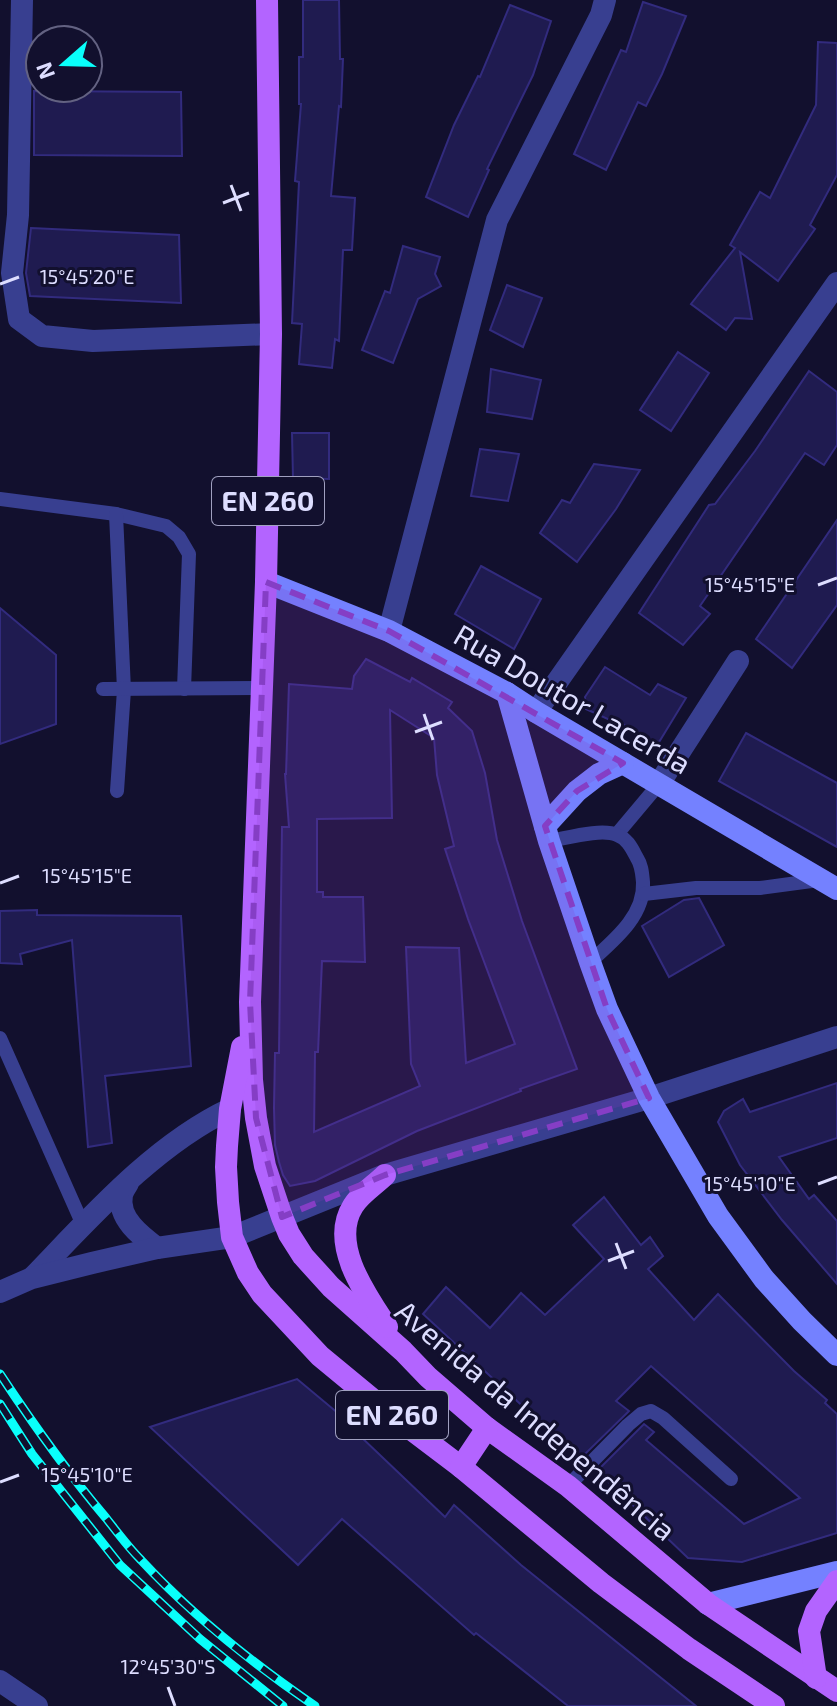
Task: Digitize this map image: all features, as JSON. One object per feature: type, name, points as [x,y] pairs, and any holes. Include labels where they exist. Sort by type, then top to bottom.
[{"type":"main road","name":"EN 260","points":[[267,0],[271,334],[266,582],[250,1002],[230,1109],[226,1167],[232,1237],[248,1273],[262,1294],[320,1356],[601,1583],[689,1649],[774,1706]]},
{"type":"main road","name":"Rua Doutor Lacerda","points":[[266,582],[389,631],[507,693],[828,884]]},
{"type":"main road","points":[[507,693],[547,833],[590,962],[607,1009],[649,1098],[718,1216],[764,1279],[837,1355]]},
{"type":"main road","points":[[547,833],[577,791],[599,774],[623,763]]},
{"type":"main road","name":"Avenida da Independência","points":[[250,1002],[252,1080],[265,1166],[289,1234],[303,1256],[331,1287],[487,1428],[568,1486],[708,1604],[837,1691]]},
{"type":"main road","points":[[385,1175],[354,1204],[346,1223],[346,1240],[352,1266],[365,1294],[403,1351]]},
{"type":"main road","points":[[461,1467],[487,1428]]},
{"type":"main road","points":[[708,1604],[837,1572]]},
{"type":"main road","points":[[816,1678],[809,1631],[816,1611],[837,1581]]},
{"type":"street","points":[[22,0],[18,215],[12,273],[19,319],[42,336],[93,341],[271,334]]},
{"type":"street","points":[[389,631],[497,220],[601,15],[605,0]]},
{"type":"street","points":[[536,712],[837,283]]},
{"type":"street","points":[[659,784],[738,661]]},
{"type":"street","points":[[0,1292],[32,1278],[157,1248],[232,1237],[385,1175],[649,1098],[837,1037]]},
{"type":"street","points":[[32,1278],[128,1183],[175,1143],[230,1109]]},
{"type":"street","points":[[128,1183],[121,1196],[123,1210],[138,1234],[157,1248]]},
{"type":"street","points":[[0,1681],[37,1706]]},
{"type":"lane","points":[[0,499],[116,514],[166,526],[179,537],[189,554],[184,689]]},
{"type":"lane","points":[[116,514],[124,690],[117,791]]},
{"type":"lane","points":[[103,689],[262,688]]},
{"type":"lane","points":[[617,834],[659,784]]},
{"type":"lane","points":[[547,833],[617,834],[628,842],[642,866],[644,894],[639,909],[615,939],[590,962]]},
{"type":"lane","points":[[644,894],[696,888],[828,884]]},
{"type":"lane","points":[[0,1038],[83,1225]]},
{"type":"lane","points":[[568,1486],[628,1425],[641,1414],[651,1411],[663,1418],[731,1479]]},
{"type":"highlighted area","points":[[266,582],[389,631],[623,763],[577,791],[545,826],[607,1009],[649,1098],[385,1175],[282,1217],[256,1118],[250,1002]]},
{"type":"building","points":[[303,0],[339,0],[340,59],[343,59],[331,196],[355,198],[352,250],[343,250],[339,341],[335,339],[332,368],[299,364],[302,324],[292,323]]},
{"type":"building","points":[[643,2],[686,16],[646,106],[638,102],[606,170],[574,154],[621,50],[626,52]]},
{"type":"building","points":[[510,5],[551,21],[533,75],[487,169],[468,217],[426,197],[454,125],[480,77]]},
{"type":"building","points":[[818,42],[837,43],[837,175],[810,225],[815,229],[778,281],[740,252],[752,319],[735,318],[726,330],[691,304],[735,248],[730,245],[760,192],[770,198],[816,105]]},
{"type":"building","points":[[104,91],[181,92],[182,156],[34,155],[34,104],[104,104]]},
{"type":"building","points":[[31,228],[179,235],[181,303],[30,296],[26,273]]},
{"type":"building","points":[[403,246],[440,257],[435,274],[441,286],[418,299],[393,363],[362,350],[385,291],[390,293]]},
{"type":"building","points":[[507,285],[542,298],[523,347],[490,330]]},
{"type":"building","points":[[678,352],[709,373],[671,431],[640,410]]},
{"type":"building","points":[[491,369],[541,380],[532,419],[487,412]]},
{"type":"building","points":[[809,371],[837,392],[837,445],[824,465],[805,453],[700,606],[710,614],[683,645],[639,613],[709,505],[715,504],[755,451]]},
{"type":"building","points":[[292,433],[329,433],[329,479],[293,478]]},
{"type":"building","points":[[480,449],[519,454],[508,501],[471,496]]},
{"type":"building","points":[[594,464],[640,470],[577,562],[540,533],[562,500],[570,503]]},
{"type":"building","points":[[837,520],[837,605],[792,668],[756,639]]},
{"type":"building","points":[[481,566],[541,599],[514,649],[455,614]]},
{"type":"building","points":[[0,608],[56,655],[56,724],[0,744]]},
{"type":"building","points":[[366,659],[410,682],[412,678],[452,702],[448,708],[472,731],[485,773],[497,840],[522,921],[577,1069],[417,1131],[315,1181],[290,1186],[283,1175],[275,1145],[274,1108],[275,1053],[279,1053],[282,827],[289,827],[285,774],[289,684],[352,689],[354,676]],"holes":[[[390,710],[434,738],[437,775],[454,846],[445,849],[515,1044],[466,1063],[459,948],[406,947],[411,1064],[420,1086],[314,1132],[315,1052],[318,1052],[322,961],[365,962],[363,897],[323,897],[323,892],[317,892],[317,819],[392,818]]]},
{"type":"building","points":[[605,667],[650,695],[658,684],[686,698],[656,747],[614,718],[612,721],[586,709],[585,697]]},
{"type":"building","points":[[746,733],[837,783],[837,847],[719,781]]},
{"type":"building","points":[[699,898],[724,945],[669,977],[642,926],[684,900]]},
{"type":"building","points":[[37,910],[37,915],[181,916],[191,1066],[105,1076],[112,1143],[88,1147],[72,940],[20,954],[22,964],[0,963],[0,911]]},
{"type":"building","points":[[837,1083],[837,1138],[779,1157],[809,1199],[814,1195],[837,1221],[837,1284],[740,1165],[718,1122],[724,1111],[743,1099],[750,1112]]},
{"type":"building","points":[[604,1197],[641,1245],[650,1237],[663,1256],[648,1269],[694,1320],[718,1294],[827,1400],[825,1403],[837,1414],[837,1533],[742,1562],[688,1558],[597,1471],[644,1424],[654,1432],[646,1440],[744,1524],[800,1498],[651,1366],[616,1401],[629,1411],[582,1457],[571,1447],[569,1449],[423,1314],[446,1287],[490,1328],[521,1293],[545,1315],[604,1259],[573,1225]]},
{"type":"building","points":[[297,1379],[339,1414],[445,1517],[454,1505],[521,1565],[696,1706],[568,1706],[476,1633],[474,1635],[342,1519],[298,1565],[150,1427]]},
{"type":"railway","points":[[0,1374],[64,1465],[136,1555],[224,1638],[315,1706]]},
{"type":"railway","points":[[0,1404],[32,1454],[120,1565],[200,1639],[283,1706]]}]
